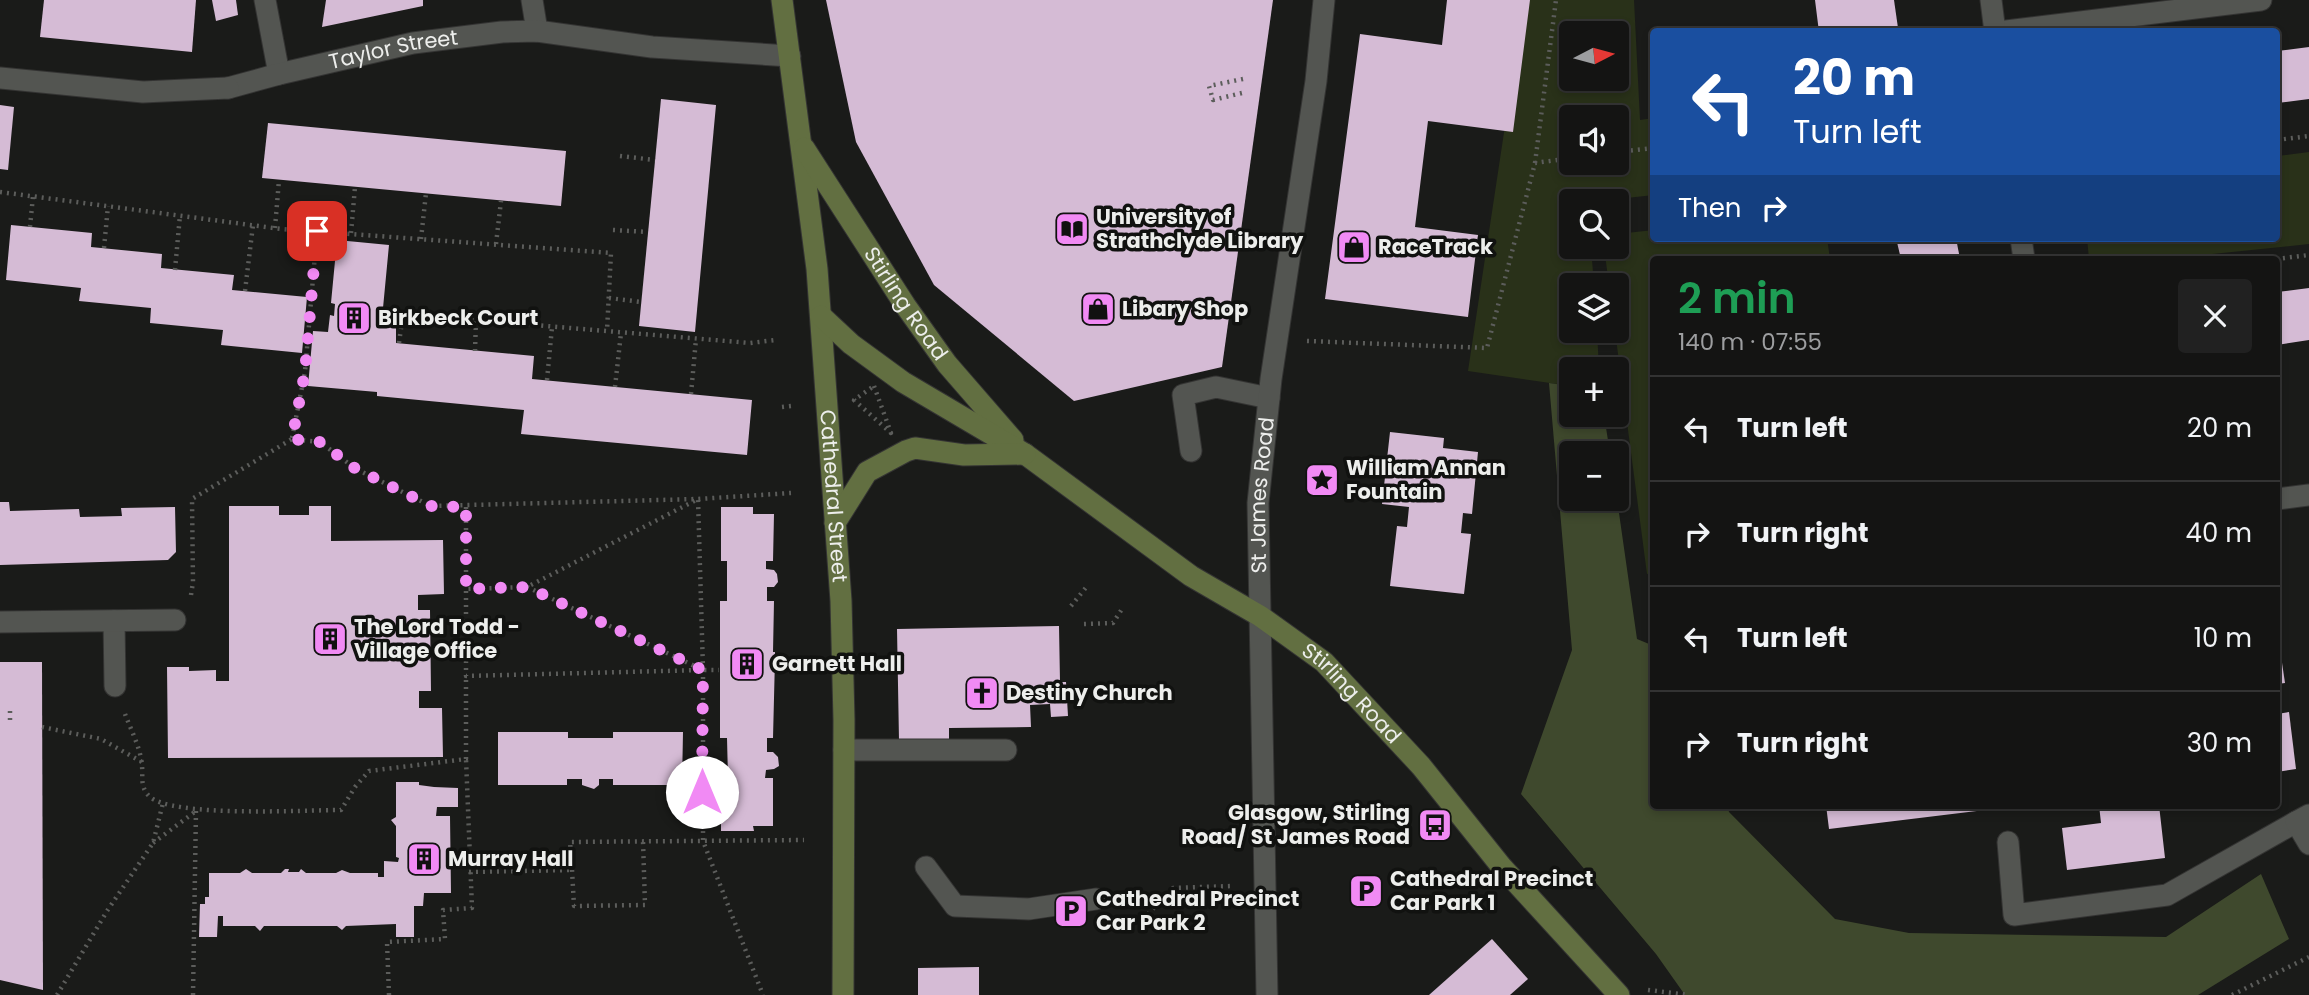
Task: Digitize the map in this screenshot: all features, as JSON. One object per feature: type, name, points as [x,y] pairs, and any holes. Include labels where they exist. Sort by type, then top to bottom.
[{"type":"street","points":[[265,0],[279,74]]},
{"type":"street","points":[[532,0],[537,31]]},
{"type":"street","name":"Cathedral Street","points":[[782,0],[817,269],[841,614],[844,750],[843,995]]},
{"type":"street","name":"St James Road","points":[[1267,995],[1258,503],[1276,340],[1316,81],[1324,0]]},
{"type":"street","points":[[1991,0],[1996,28]]},
{"type":"street","points":[[2030,28],[2261,0]]},
{"type":"street","name":"Taylor Street","points":[[0,78],[143,92],[228,88],[413,43],[537,31],[652,47],[790,56]]},
{"type":"street","name":"Stirling Road","points":[[800,140],[912,315],[947,364],[1025,454]]},
{"type":"street","name":"Stirling Road","points":[[821,316],[851,344],[903,382],[1025,454],[1191,576],[1260,616],[1324,662],[1421,766],[1501,866],[1619,995]]},
{"type":"street","points":[[1191,452],[1183,395],[1216,387],[1269,398]]},
{"type":"street","points":[[835,523],[867,472],[906,451],[915,449],[964,455],[1025,454]]},
{"type":"street","points":[[2280,499],[2309,495]]},
{"type":"street","points":[[0,622],[175,620]]},
{"type":"street","points":[[114,621],[115,686]]},
{"type":"street","points":[[844,750],[1006,750]]},
{"type":"street","points":[[2008,842],[2014,915],[2167,895],[2303,818],[2309,844]]},
{"type":"street","points":[[926,867],[955,906],[1029,909],[1096,899]]},
{"type":"path","points":[[1276,340],[1487,348],[1535,163],[1556,0]]},
{"type":"path","points":[[1243,79],[1209,86],[1213,100],[1246,92]]},
{"type":"path","points":[[2280,140],[2309,136]]},
{"type":"path","points":[[1629,151],[1650,148]]},
{"type":"path","points":[[620,156],[655,160]]},
{"type":"path","points":[[1535,163],[1559,160]]},
{"type":"path","points":[[275,228],[279,180]]},
{"type":"path","points":[[351,233],[355,187]]},
{"type":"path","points":[[0,192],[275,228],[611,253],[607,331]]},
{"type":"path","points":[[421,239],[426,193]]},
{"type":"path","points":[[30,227],[33,196]]},
{"type":"path","points":[[496,244],[501,201]]},
{"type":"path","points":[[104,248],[108,206]]},
{"type":"path","points":[[174,270],[180,215]]},
{"type":"path","points":[[245,291],[253,225]]},
{"type":"path","points":[[613,230],[648,232]]},
{"type":"path","points":[[292,439],[305,372],[317,231]]},
{"type":"path","points":[[2280,259],[2309,255]]},
{"type":"path","points":[[609,298],[641,302]]},
{"type":"path","points":[[399,344],[403,314],[750,343],[776,340]]},
{"type":"path","points":[[475,351],[477,320]]},
{"type":"path","points":[[547,380],[552,327]]},
{"type":"path","points":[[615,387],[621,333]]},
{"type":"path","points":[[691,394],[696,339]]},
{"type":"path","points":[[854,400],[891,432],[874,386]]},
{"type":"path","points":[[782,407],[791,406]]},
{"type":"path","points":[[193,592],[192,499],[292,439],[320,442],[356,469],[431,506],[698,499],[791,493]]},
{"type":"path","points":[[466,589],[527,587],[698,499]]},
{"type":"path","points":[[698,499],[703,670],[702,841],[763,995]]},
{"type":"path","points":[[390,995],[387,942],[444,939],[443,910],[472,908],[466,759],[466,507]]},
{"type":"path","points":[[1071,606],[1088,585]]},
{"type":"path","points":[[527,587],[703,670]]},
{"type":"path","points":[[1084,624],[1113,622],[1122,609]]},
{"type":"path","points":[[466,676],[719,670]]},
{"type":"path","points":[[774,670],[803,670]]},
{"type":"path","points":[[115,686],[142,762],[142,785],[150,797],[163,803],[196,810],[341,810],[369,771],[466,759]]},
{"type":"path","points":[[10,711],[10,720]]},
{"type":"path","points":[[42,727],[101,739],[142,762]]},
{"type":"path","points":[[153,843],[163,803]]},
{"type":"path","points":[[57,995],[107,911],[153,843],[196,810]]},
{"type":"path","points":[[193,995],[196,810]]},
{"type":"path","points":[[643,841],[645,905],[574,906],[570,842],[643,841],[804,840]]},
{"type":"path","points":[[469,872],[572,870]]},
{"type":"path","points":[[1148,914],[1173,888],[1233,887]]},
{"type":"path","points":[[2232,995],[2309,957]]},
{"type":"green space","points":[[1524,0],[1634,0],[1640,120],[1650,119],[1650,195],[1629,198],[1629,189],[1559,189],[1559,259],[1592,259],[1593,273],[1559,273],[1559,343],[1598,343],[1598,357],[1559,357],[1559,384],[1468,371]]},
{"type":"green space","points":[[2309,152],[2309,244],[2193,256],[2089,256],[2087,242],[2280,242],[2280,156]]},
{"type":"green space","points":[[1650,230],[1650,242],[1828,242],[1830,256],[1650,256],[1650,574],[1647,574],[1628,427],[1629,357],[1618,357],[1617,343],[1629,343],[1629,273],[1607,273],[1606,259],[1629,259],[1629,233]]},
{"type":"green space","points":[[1549,383],[1559,384],[1559,427],[1606,427],[1608,441],[1559,441],[1559,499]]},
{"type":"green space","points":[[1560,511],[1619,511],[1637,639],[1650,644],[1650,809],[1728,809],[1835,919],[1909,933],[2166,937],[2261,874],[2289,939],[2198,995],[1685,995],[1656,954],[1521,794],[1572,650]]},
{"type":"building","points":[[44,0],[196,0],[192,52],[40,37]]},
{"type":"building","points":[[212,0],[236,0],[238,15],[216,21]]},
{"type":"building","points":[[326,0],[423,0],[423,6],[322,27]]},
{"type":"building","name":"University of Strathclyde Library","points":[[826,0],[1273,0],[1222,367],[1074,401],[934,285],[856,142]]},
{"type":"building","points":[[1447,0],[1530,0],[1513,132],[1428,121],[1415,227],[1478,235],[1468,317],[1325,299],[1360,34],[1442,45]]},
{"type":"building","points":[[1815,0],[1894,0],[1898,28],[1818,28]]},
{"type":"building","points":[[2309,47],[2309,99],[2280,103],[2280,51]]},
{"type":"building","points":[[661,99],[716,105],[695,332],[639,326]]},
{"type":"building","points":[[0,105],[14,107],[8,170],[0,169]]},
{"type":"building","points":[[268,123],[566,151],[561,206],[262,178]]},
{"type":"building","points":[[11,225],[92,233],[91,247],[162,254],[161,268],[234,275],[232,290],[307,297],[302,353],[221,345],[223,330],[150,323],[151,308],[79,301],[81,288],[6,280]]},
{"type":"building","points":[[337,240],[389,245],[383,308],[379,308],[378,320],[381,320],[380,326],[396,327],[396,343],[534,356],[532,379],[752,400],[747,455],[521,434],[524,410],[377,396],[377,392],[308,386],[313,331],[328,332],[330,315],[334,316],[335,304],[331,303]]},
{"type":"building","points":[[1897,242],[1957,242],[1959,256],[1900,256]]},
{"type":"building","points":[[2309,288],[2309,340],[2280,345],[2280,292]]},
{"type":"building","points":[[1390,432],[1444,438],[1443,448],[1478,452],[1472,514],[1463,513],[1461,533],[1471,534],[1464,594],[1390,586],[1397,526],[1407,527],[1409,507],[1382,504]]},
{"type":"building","points":[[0,502],[9,502],[10,511],[79,509],[80,517],[122,516],[121,508],[175,507],[176,552],[168,560],[0,565]]},
{"type":"building","name":"The Lord Todd - Village Office","points":[[229,506],[279,506],[279,515],[309,515],[309,506],[331,506],[331,541],[443,540],[444,594],[418,595],[418,610],[430,610],[431,691],[419,691],[419,708],[442,708],[443,757],[168,758],[167,667],[189,667],[189,671],[216,670],[216,681],[229,681]]},
{"type":"building","name":"Garnett Hall","points":[[721,507],[753,507],[753,514],[774,514],[773,561],[766,561],[766,569],[774,570],[778,582],[774,587],[767,587],[767,601],[774,601],[775,658],[773,738],[767,738],[767,752],[773,752],[778,757],[779,766],[766,770],[765,778],[773,778],[773,826],[753,826],[754,831],[721,831],[721,778],[728,778],[727,738],[720,738],[720,601],[727,601],[727,561],[721,561]]},
{"type":"building","name":"Destiny Church","points":[[1059,626],[1060,682],[1066,682],[1068,716],[1051,717],[1050,704],[1030,705],[1031,727],[949,728],[949,740],[899,741],[897,629]]},
{"type":"building","points":[[2280,649],[2285,683],[2280,684]]},
{"type":"building","points":[[0,662],[42,662],[43,990],[0,980]]},
{"type":"building","points":[[2289,712],[2296,769],[2280,772],[2280,714]]},
{"type":"building","points":[[498,732],[568,732],[568,738],[613,738],[613,732],[683,732],[682,785],[613,785],[613,779],[599,779],[599,785],[594,789],[582,785],[582,779],[567,779],[567,785],[498,785]]},
{"type":"building","name":"Murray Hall","points":[[396,782],[419,782],[419,785],[458,788],[458,807],[437,807],[436,816],[450,816],[451,893],[424,893],[423,906],[414,906],[414,937],[396,937],[396,924],[346,926],[342,930],[337,926],[264,926],[260,931],[255,926],[223,926],[223,916],[218,916],[217,937],[199,937],[200,904],[205,904],[205,897],[209,897],[209,873],[240,873],[246,869],[252,873],[281,873],[285,869],[289,869],[288,872],[299,872],[301,869],[306,873],[336,873],[342,870],[350,873],[378,873],[378,877],[384,877],[384,861],[398,862],[399,858],[396,857],[396,826],[391,820],[396,817]]},
{"type":"building","points":[[1826,809],[1985,810],[1829,829]]},
{"type":"building","points":[[2099,809],[2159,809],[2165,858],[2067,870],[2062,828],[2101,823]]},
{"type":"building","points":[[1492,939],[1528,979],[1510,995],[1429,995]]},
{"type":"building","points":[[979,967],[979,995],[918,995],[918,968]]},
{"type":"place","name":"University of Strathclyde Library","points":[[1072,229]]},
{"type":"place","name":"RaceTrack","points":[[1354,247]]},
{"type":"place","name":"Libary Shop","points":[[1098,309]]},
{"type":"place","name":"Birkbeck Court","points":[[354,318]]},
{"type":"place","name":"William Annan Fountain","points":[[1322,480]]},
{"type":"place","name":"The Lord Todd - Village Office","points":[[330,639]]},
{"type":"place","name":"Garnett Hall","points":[[747,664]]},
{"type":"place","name":"Destiny Church","points":[[982,693]]},
{"type":"place","name":"Glasgow, Stirling Road/ St James Road","points":[[1435,825]]},
{"type":"place","name":"Murray Hall","points":[[424,859]]},
{"type":"place","name":"Cathedral Precinct Car Park 1","points":[[1366,891]]},
{"type":"place","name":"Cathedral Precinct Car Park 2","points":[[1071,911]]},
{"type":"route","points":[[317,231],[305,372],[292,439],[320,442],[356,469],[431,506],[466,507],[466,589],[527,587],[703,670],[702,792]]}]
